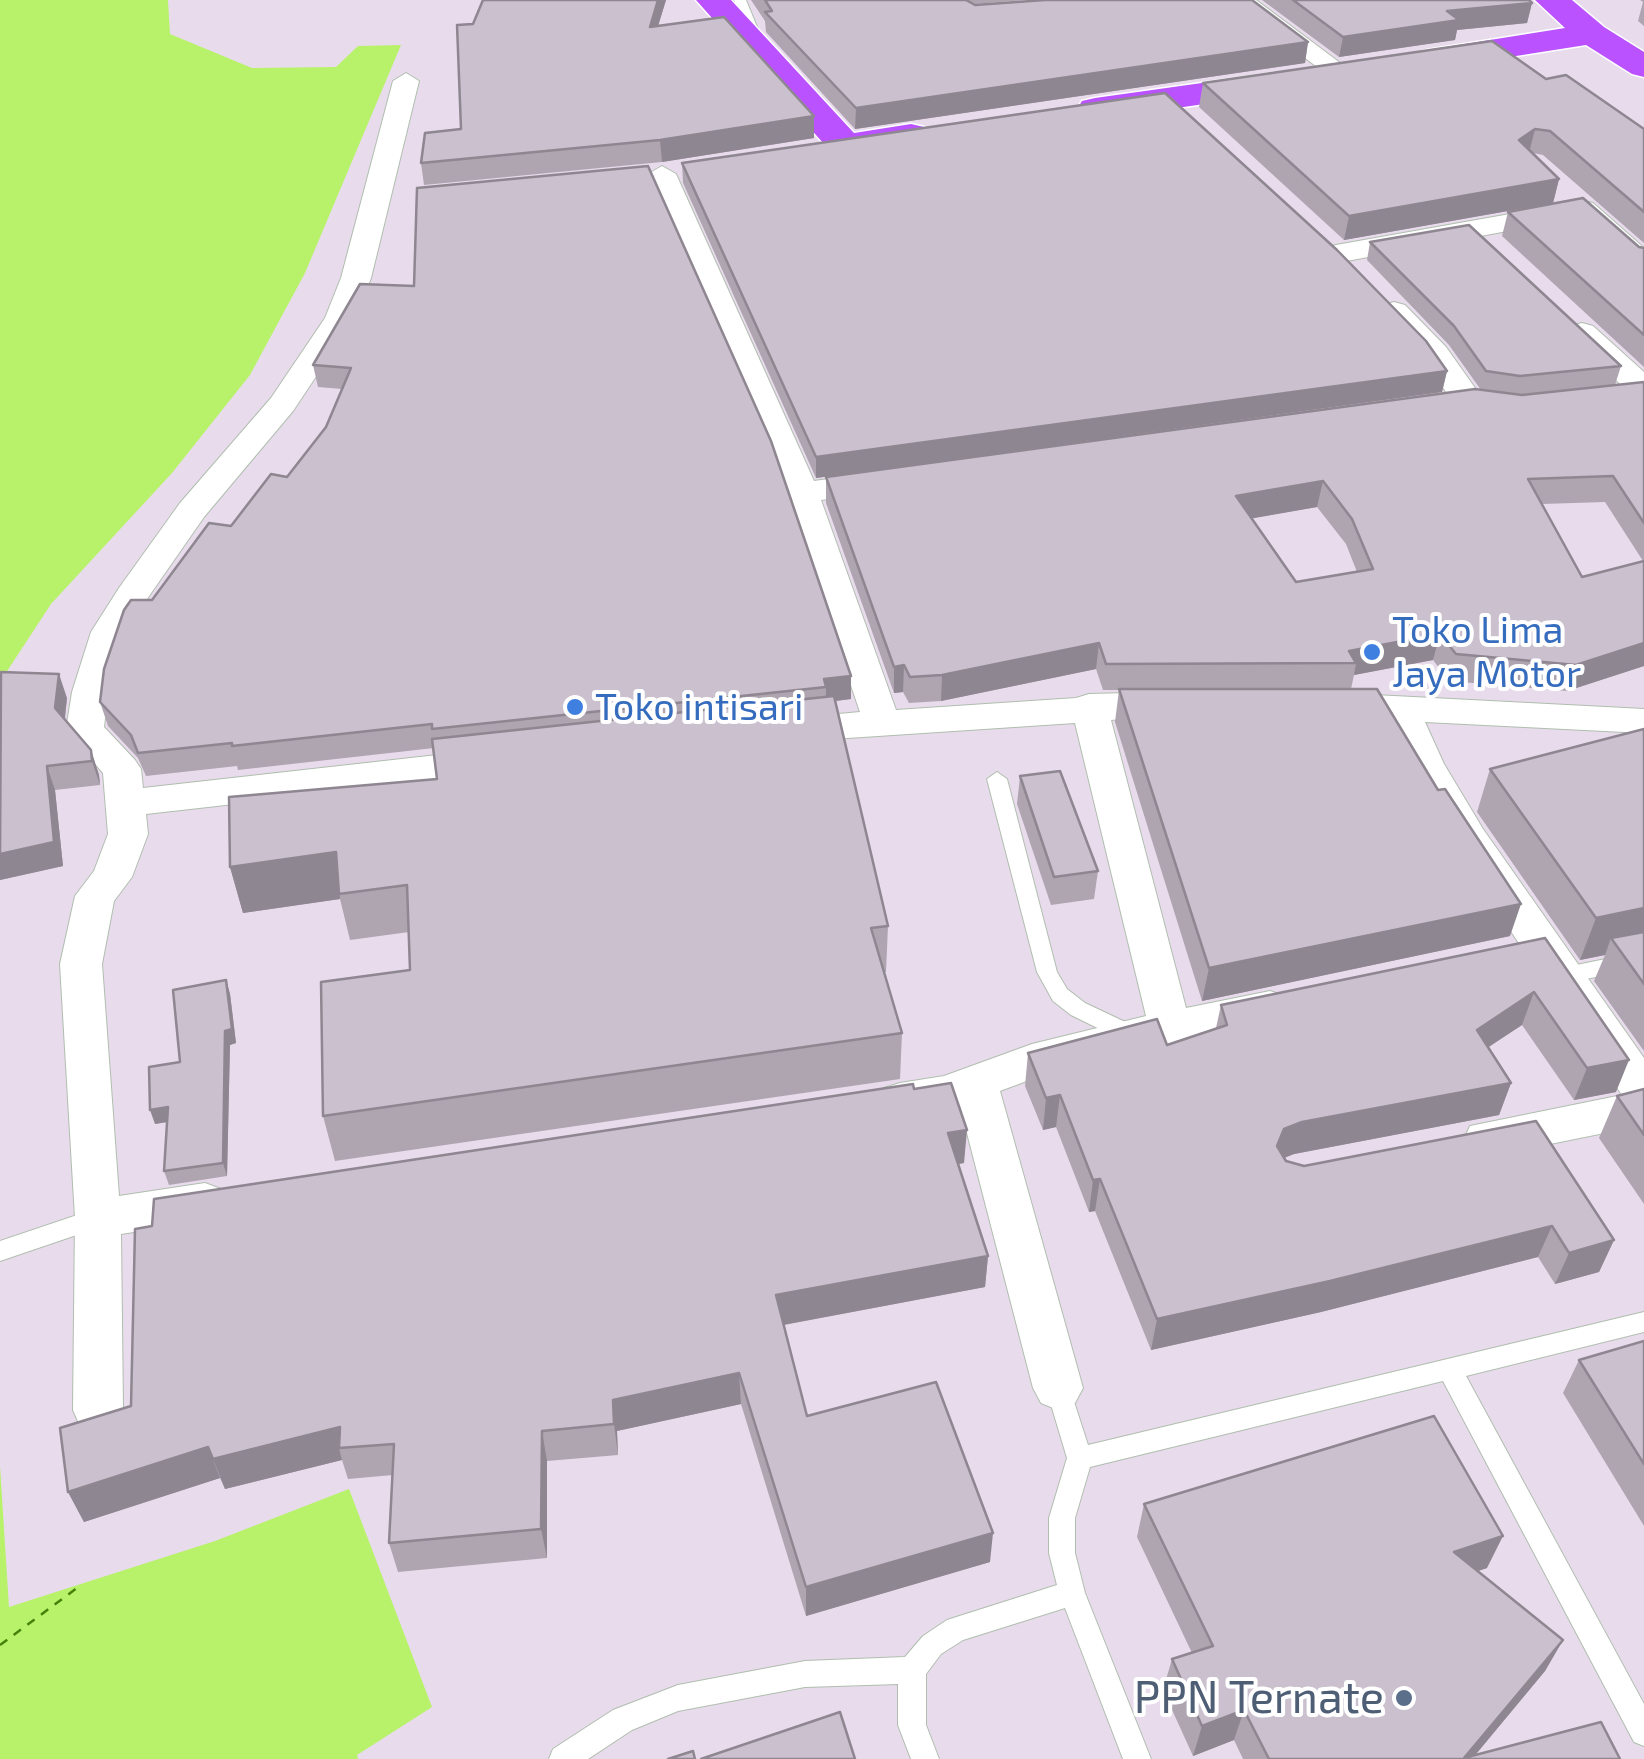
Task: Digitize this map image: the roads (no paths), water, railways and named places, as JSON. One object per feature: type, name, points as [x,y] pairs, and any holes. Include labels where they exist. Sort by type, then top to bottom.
[{"type":"highway","points":[[713,0],[759,46],[830,147],[941,130]]},
{"type":"highway","points":[[1553,0],[1592,34],[1644,67]]},
{"type":"highway","points":[[1056,114],[1183,110],[1342,74],[1592,34]]},
{"type":"street","points":[[1240,0],[1342,74]]},
{"type":"street","points":[[98,1410],[98,1218],[81,964],[95,896],[112,877],[128,834],[122,769],[85,730],[95,674],[131,596],[182,524],[282,404],[340,318],[386,202],[406,81]]},
{"type":"street","points":[[629,178],[697,169]]},
{"type":"street","points":[[662,174],[803,493],[881,720]]},
{"type":"street","points":[[1557,186],[1644,263]]},
{"type":"street","points":[[1336,254],[1483,240],[1583,209]]},
{"type":"street","points":[[1310,230],[1484,404],[1404,410]]},
{"type":"street","points":[[1554,306],[1644,392]]},
{"type":"street","points":[[1606,400],[1644,392]]},
{"type":"street","points":[[803,493],[915,477]]},
{"type":"street","points":[[756,732],[1088,706],[1214,703]]},
{"type":"street","points":[[1307,704],[1644,720]]},
{"type":"street","points":[[1088,706],[1152,1032]]},
{"type":"street","points":[[1400,706],[1425,764],[1537,961],[1644,1092]]},
{"type":"street","points":[[127,803],[530,758]]},
{"type":"street","points":[[868,1104],[947,1093],[1032,1062],[1319,996]]},
{"type":"street","points":[[976,1084],[1058,1388]]},
{"type":"street","points":[[1450,1146],[1644,1108]]},
{"type":"street","points":[[98,1218],[236,1198]]},
{"type":"lane","points":[[740,0],[759,46]]},
{"type":"lane","points":[[997,779],[1048,972],[1060,996],[1078,1010],[1152,1032]]},
{"type":"lane","points":[[1537,961],[1644,959]]},
{"type":"lane","points":[[0,1251],[98,1218]]},
{"type":"lane","points":[[1080,1458],[1644,1322]]},
{"type":"lane","points":[[1450,1370],[1644,1732]]},
{"type":"lane","points":[[1058,1388],[1080,1458],[1062,1518],[1062,1553],[1072,1593],[1137,1759]]},
{"type":"lane","points":[[926,1759],[912,1725],[912,1670],[932,1645],[956,1629],[1072,1593]]},
{"type":"lane","points":[[564,1759],[623,1720],[678,1698],[805,1674],[912,1670]]},
{"type":"place","name":"Toko Lima Jaya Motor","points":[[1372,652]]},
{"type":"place","name":"Toko intisari","points":[[575,707]]},
{"type":"place","name":"PPN Ternate","points":[[1404,1698]]}]
